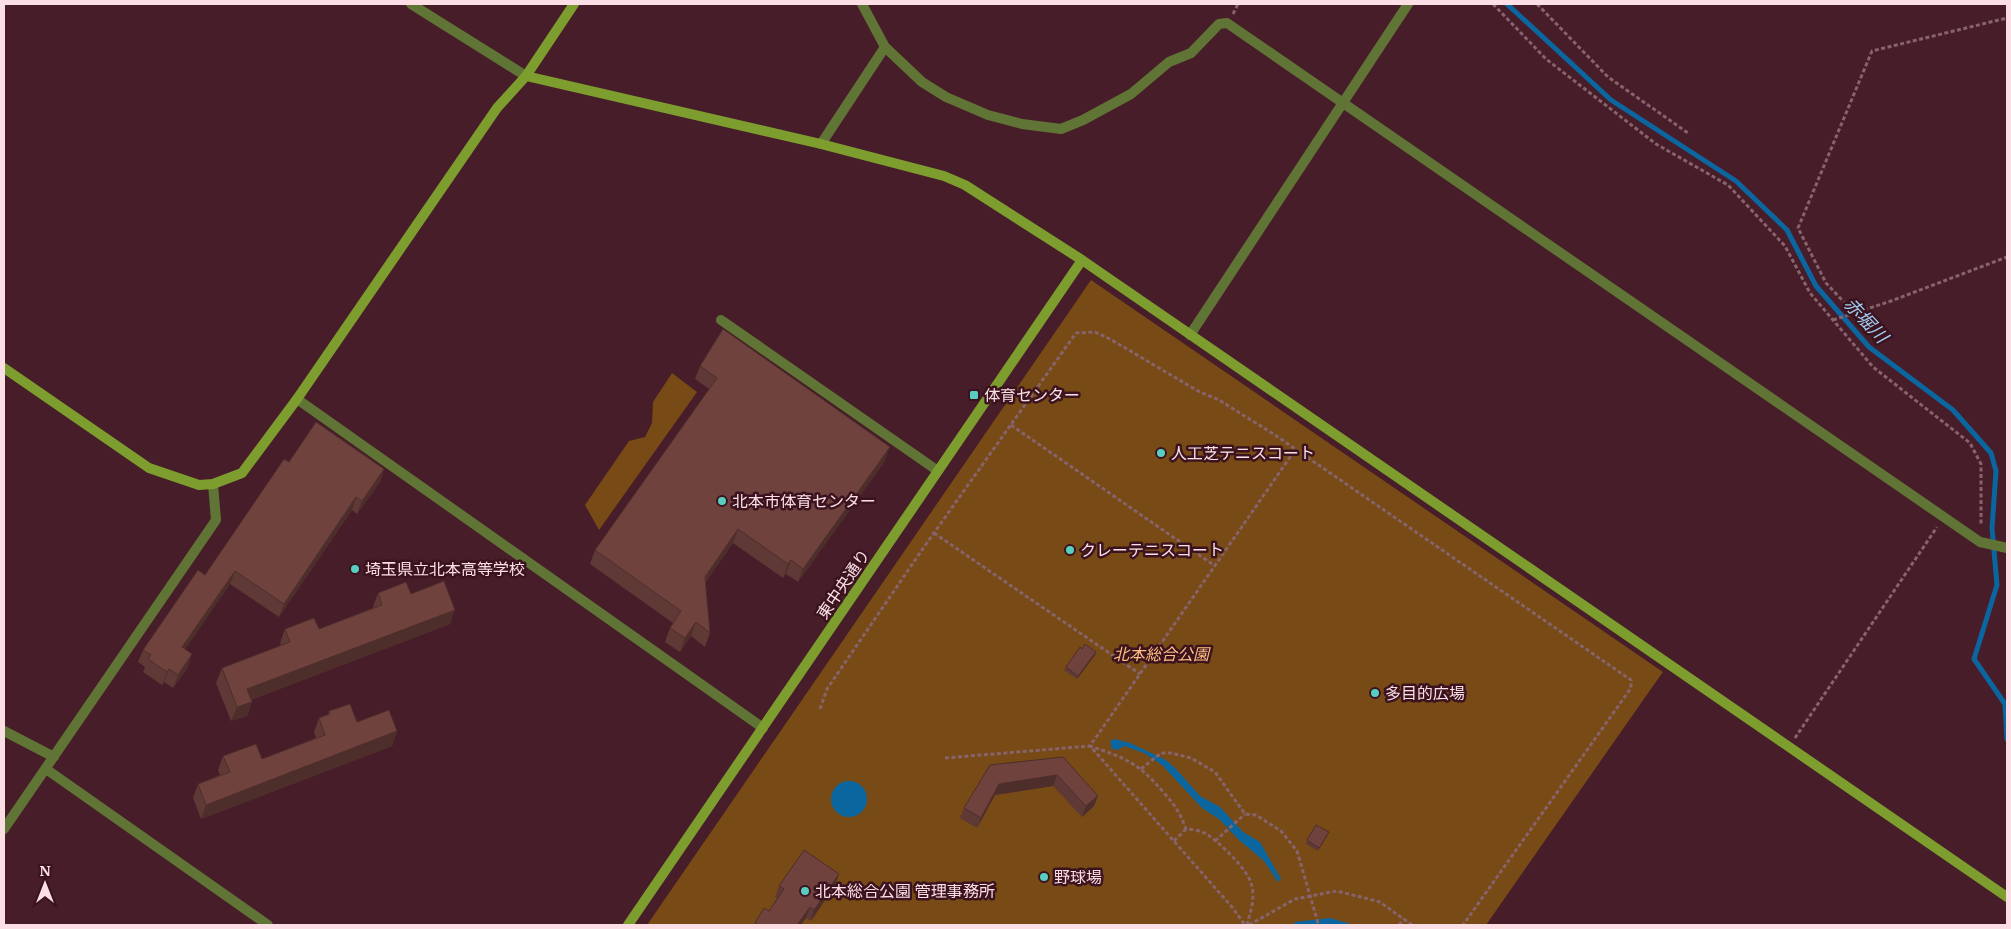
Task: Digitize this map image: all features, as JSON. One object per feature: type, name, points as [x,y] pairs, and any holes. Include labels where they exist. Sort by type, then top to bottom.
[{"type":"street","points":[[411,4],[526,76],[821,144],[944,176],[965,184],[1082,260],[2007,897]]},
{"type":"street","points":[[4,368],[149,468],[199,485],[213,484],[242,473],[297,399],[497,108],[526,76],[574,4]]},
{"type":"street","points":[[862,4],[885,47],[922,82],[946,97],[988,115],[1022,124],[1061,129],[1083,120],[1131,94],[1169,62],[1191,53],[1219,24],[1227,23],[1980,542],[2007,548]]},
{"type":"street","points":[[1190,335],[1408,4]]},
{"type":"street","points":[[821,144],[885,47]]},
{"type":"street","name":"東中央通り","points":[[628,925],[1082,260]]},
{"type":"street","points":[[721,320],[938,471]]},
{"type":"street","points":[[297,399],[763,728]]},
{"type":"street","points":[[4,828],[216,520],[213,484]]},
{"type":"street","points":[[4,730],[54,757]]},
{"type":"street","points":[[46,769],[268,925]]},
{"type":"path","points":[[1492,4],[1546,59],[1656,144],[1728,185],[1785,246],[1810,293],[1873,367],[1970,443],[1981,464],[1980,542]]},
{"type":"path","points":[[1537,4],[1608,77],[1688,133]]},
{"type":"path","points":[[1854,314],[1826,283],[1798,228],[1872,51],[2007,18]]},
{"type":"path","points":[[1833,320],[1854,314],[2007,257]]},
{"type":"path","points":[[820,709],[827,689],[1076,333],[1095,332],[1110,338],[1198,391],[1219,400],[1296,450],[1631,680],[1631,688],[1463,925]]},
{"type":"path","points":[[1011,425],[1215,566]]},
{"type":"path","points":[[1090,746],[1296,450]]},
{"type":"path","points":[[1789,747],[1944,516]]},
{"type":"path","points":[[934,534],[1140,674]]},
{"type":"path","points":[[1090,746],[1247,925]]},
{"type":"path","points":[[945,758],[1090,746],[1118,756],[1141,768],[1180,811],[1186,829]]},
{"type":"path","points":[[1141,768],[1161,754],[1191,758],[1215,772],[1245,814]]},
{"type":"path","points":[[1215,841],[1245,814],[1256,815],[1281,831],[1297,852],[1318,923],[1321,925]]},
{"type":"path","points":[[1174,841],[1186,829],[1207,834],[1245,872],[1252,887],[1252,906],[1247,925]]},
{"type":"path","points":[[1247,925],[1295,898],[1337,891],[1380,902],[1412,925]]},
{"type":"path","points":[[1399,925],[1404,919]]},
{"type":"green space","name":"北本総合公園","points":[[1091,280],[1663,672],[1486,925],[647,925]]},
{"type":"green space","points":[[672,373],[697,392],[599,530],[585,505],[629,441],[645,437],[652,423],[653,402]]},
{"type":"water","points":[[1115,739],[1130,743],[1166,760],[1200,796],[1220,807],[1243,832],[1260,842],[1281,879],[1278,882],[1264,861],[1239,840],[1219,819],[1202,808],[1162,765],[1144,753],[1124,746],[1118,750],[1112,749],[1110,741]]},
{"type":"water","points":[[849,781],[856,782],[862,786],[866,792],[866,806],[862,812],[856,816],[849,817],[842,816],[836,812],[832,806],[831,799],[832,792],[836,786],[842,782]]},
{"type":"water","points":[[1330,918],[1354,925],[1294,925],[1295,922]]},
{"type":"building","points":[[723,329],[890,447],[803,569],[791,560],[788,564],[738,529],[705,577],[710,633],[696,622],[685,638],[670,628],[681,611],[595,550],[717,378],[700,366]]},
{"type":"building","points":[[316,422],[384,469],[362,501],[356,497],[284,604],[235,571],[182,647],[192,654],[178,675],[169,669],[167,672],[148,659],[151,655],[143,650],[198,570],[205,575],[284,459],[289,462]]},
{"type":"building","points":[[444,581],[455,610],[247,689],[252,702],[237,707],[222,668],[290,642],[285,629],[314,618],[319,629],[382,605],[378,593],[406,582],[411,594]]},
{"type":"building","points":[[1085,644],[1096,652],[1078,676],[1066,667],[1080,647],[1082,649]]},
{"type":"building","points":[[350,704],[357,722],[389,710],[397,731],[206,805],[198,784],[230,772],[223,756],[256,744],[262,759],[325,735],[319,718],[330,714],[329,711]]},
{"type":"building","points":[[1063,757],[1098,796],[1086,806],[1057,775],[999,784],[981,818],[964,808],[990,765]]},
{"type":"building","points":[[1316,825],[1329,832],[1319,848],[1307,840]]},
{"type":"building","name":"北本総合公園 管理事務所","points":[[804,850],[839,874],[814,910],[810,907],[797,925],[758,925],[755,923],[764,908],[769,911],[784,889],[779,886]]},
{"type":"waterway","name":"赤堀川","points":[[1507,4],[1611,100],[1736,181],[1787,230],[1816,286],[1869,347],[1953,410],[1991,453],[1996,471],[1992,528],[1997,585],[1974,659],[2005,704],[2007,739]]},
{"type":"place","name":"体育センター","points":[[974,395]]},
{"type":"place","name":"人工芝テニスコート","points":[[1161,453]]},
{"type":"place","name":"北本市体育センター","points":[[722,501]]},
{"type":"place","name":"クレーテニスコート","points":[[1070,550]]},
{"type":"place","name":"埼玉県立北本高等学校","points":[[355,569]]},
{"type":"place","name":"多目的広場","points":[[1375,693]]},
{"type":"place","name":"野球場","points":[[1044,877]]},
{"type":"place","name":"北本総合公園 管理事務所","points":[[805,891]]}]
